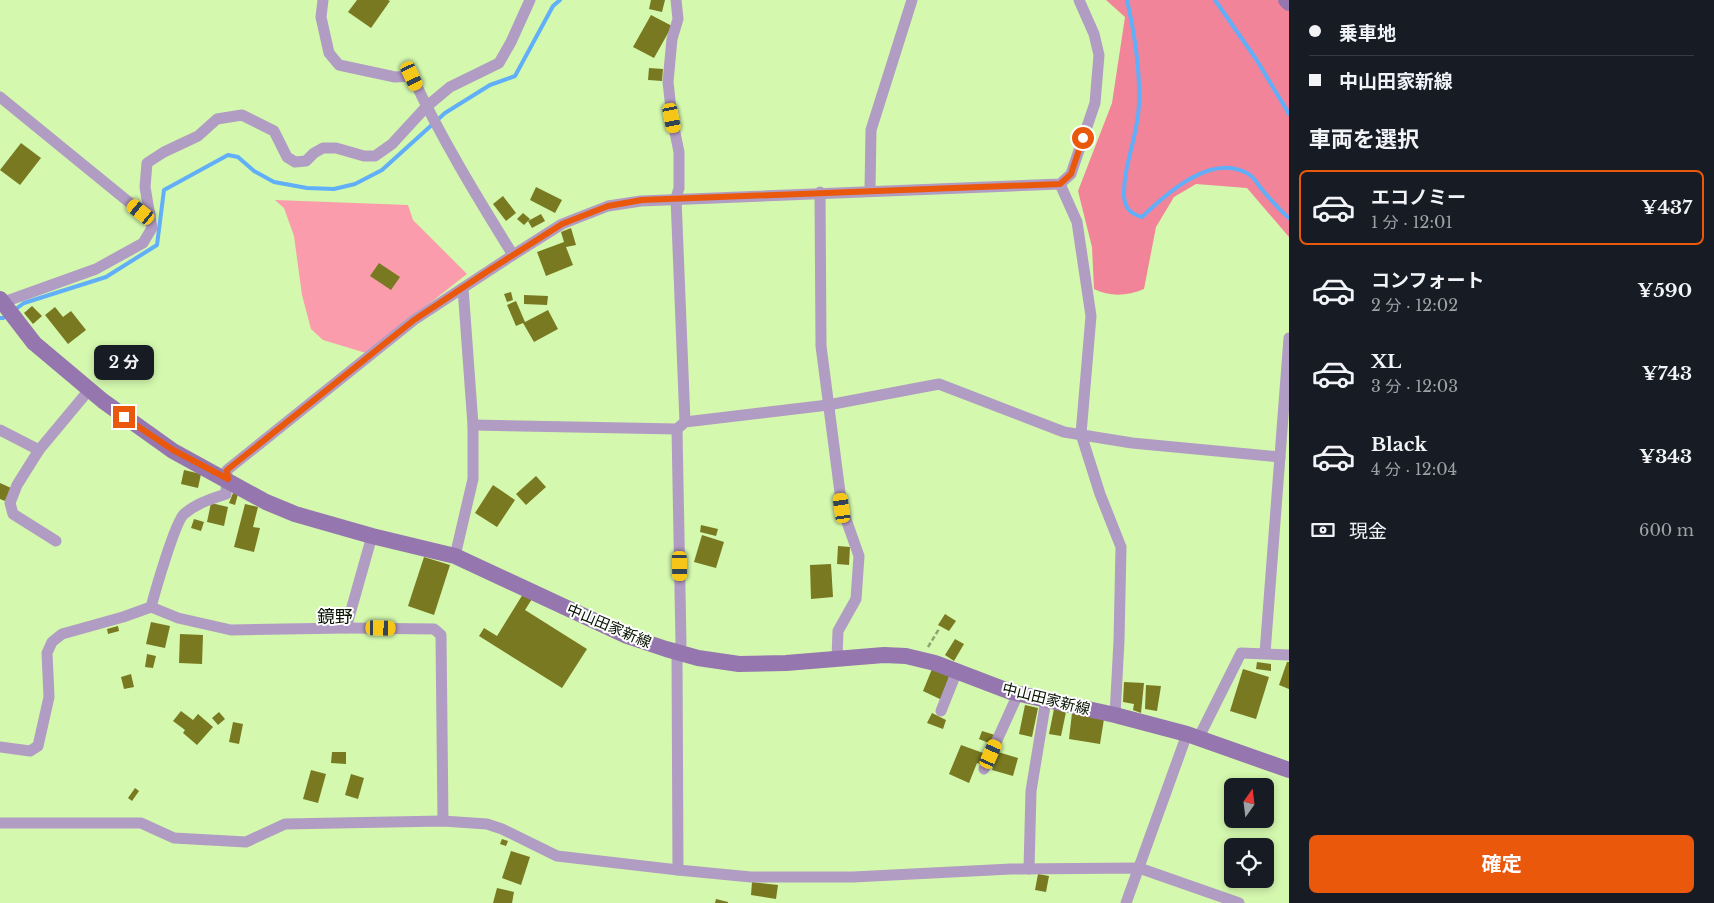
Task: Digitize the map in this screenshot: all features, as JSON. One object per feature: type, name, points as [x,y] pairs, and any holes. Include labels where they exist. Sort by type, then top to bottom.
[{"type":"main road","points":[[1286,0],[1289,3]]},
{"type":"main road","name":"中山田家新線","points":[[2,301],[34,343],[89,390],[135,425],[173,450],[228,479],[266,502],[295,514],[372,536],[455,556],[627,636],[698,658],[739,664],[786,664],[884,655],[921,660],[935,663],[1018,694],[1115,715],[1193,735],[1289,770]]},
{"type":"street","points":[[323,0],[321,17],[329,52],[339,65],[395,77],[412,76],[426,107],[467,181],[513,255]]},
{"type":"street","points":[[2,301],[96,269],[143,242],[152,228],[145,187],[147,163],[164,152],[198,136],[217,119],[242,115],[274,131],[287,157],[295,162],[306,161],[323,148],[336,148],[364,156],[375,156],[392,144],[426,107],[450,87],[498,63],[511,42],[530,0]]},
{"type":"street","points":[[676,0],[678,19],[672,39],[668,82],[672,118],[679,152],[679,188],[676,198],[681,425],[681,644],[677,652],[678,870]]},
{"type":"street","points":[[870,190],[871,130],[912,0]]},
{"type":"street","points":[[151,608],[161,573],[182,515],[204,501],[226,494],[227,470],[414,320],[562,224],[608,206],[642,200],[1060,184],[1071,174],[1095,103],[1099,55],[1094,34],[1080,0]]},
{"type":"street","points":[[0,97],[141,212],[150,214]]},
{"type":"street","points":[[1060,184],[1078,222],[1091,316],[1081,434],[1100,494],[1121,547],[1120,632],[1115,715]]},
{"type":"street","points":[[820,192],[821,346],[842,508],[860,556],[856,599],[838,632],[837,658]]},
{"type":"street","points":[[455,556],[473,479],[473,425],[463,288]]},
{"type":"street","points":[[1265,653],[1289,338]]},
{"type":"street","points":[[473,425],[681,425],[828,405],[939,384],[1064,432],[1132,443],[1280,457]]},
{"type":"street","points":[[56,541],[13,514],[10,503],[17,485],[39,450],[89,390]]},
{"type":"street","points":[[0,430],[39,450]]},
{"type":"street","points":[[346,628],[372,536]]},
{"type":"street","points":[[0,747],[30,751],[38,746],[49,697],[46,654],[52,642],[62,634],[151,608],[178,618],[231,630],[434,629],[441,635],[443,821]]},
{"type":"street","points":[[1126,903],[1193,735],[1241,653],[1289,655]]},
{"type":"street","points":[[941,711],[957,671]]},
{"type":"street","points":[[984,770],[1018,694]]},
{"type":"street","points":[[1029,868],[1031,791],[1046,700]]},
{"type":"street","points":[[0,822],[141,822],[174,838],[246,842],[285,824],[443,821],[487,824],[502,829],[557,856],[678,870],[751,877],[844,877],[1029,868],[1139,868],[1239,903]]},
{"type":"path","points":[[921,660],[939,629]]},
{"type":"shaded area","points":[[1106,0],[1289,0],[1289,237],[1247,188],[1196,184],[1174,197],[1156,227],[1144,289],[1119,295],[1100,292],[1094,289],[1092,247],[1078,191],[1112,103],[1125,17]]},
{"type":"shaded area","points":[[275,200],[408,205],[413,220],[467,274],[366,353],[323,340],[311,329],[302,295],[294,236],[284,208]]},
{"type":"building","points":[[357,0],[390,1],[371,28],[348,12]]},
{"type":"building","points":[[651,0],[665,0],[662,12],[649,9]]},
{"type":"building","points":[[651,15],[672,26],[654,58],[633,47]]},
{"type":"building","points":[[649,68],[663,69],[662,81],[648,80]]},
{"type":"building","points":[[21,143],[41,158],[20,185],[0,170]]},
{"type":"building","points":[[536,187],[562,200],[555,213],[530,200]]},
{"type":"building","points":[[503,196],[516,213],[506,221],[493,204]]},
{"type":"building","points":[[523,213],[530,219],[524,225],[517,219]]},
{"type":"building","points":[[541,214],[545,221],[532,228],[528,221]]},
{"type":"building","points":[[571,228],[576,245],[566,247],[573,265],[546,276],[537,252],[564,242],[561,232]]},
{"type":"building","points":[[379,263],[400,277],[391,290],[370,276]]},
{"type":"building","points":[[511,292],[513,300],[507,302],[504,294]]},
{"type":"building","points":[[524,295],[548,296],[547,305],[524,304]]},
{"type":"building","points":[[516,301],[525,322],[548,310],[558,329],[534,342],[523,323],[516,326],[507,305]]},
{"type":"building","points":[[32,306],[42,316],[33,324],[24,313]]},
{"type":"building","points":[[55,307],[63,317],[71,311],[86,330],[68,344],[45,315]]},
{"type":"building","points":[[184,470],[201,474],[198,488],[181,484]]},
{"type":"building","points":[[536,476],[546,487],[526,505],[516,494]]},
{"type":"building","points":[[0,483],[11,488],[5,501],[0,499]]},
{"type":"building","points":[[493,485],[515,500],[497,527],[475,513]]},
{"type":"building","points":[[233,493],[238,494],[235,505],[229,503]]},
{"type":"building","points":[[211,503],[228,507],[224,526],[207,522]]},
{"type":"building","points":[[245,504],[258,507],[253,527],[260,528],[254,552],[234,547]]},
{"type":"building","points":[[194,519],[204,522],[201,531],[191,528]]},
{"type":"building","points":[[701,525],[718,529],[716,536],[700,532]]},
{"type":"building","points":[[702,535],[724,542],[716,568],[694,562]]},
{"type":"building","points":[[838,546],[850,547],[849,565],[837,564]]},
{"type":"building","points":[[424,557],[450,565],[434,615],[408,606]]},
{"type":"building","points":[[831,564],[833,597],[811,599],[810,565]]},
{"type":"building","points":[[523,594],[532,599],[525,610],[587,649],[562,688],[479,636],[484,628],[497,636]]},
{"type":"building","points":[[945,614],[956,621],[949,631],[938,625]]},
{"type":"building","points":[[151,622],[170,626],[165,648],[146,644]]},
{"type":"building","points":[[118,626],[119,631],[108,634],[107,629]]},
{"type":"building","points":[[180,634],[203,635],[202,664],[179,663]]},
{"type":"building","points":[[955,639],[964,644],[954,661],[945,655]]},
{"type":"building","points":[[147,654],[156,656],[153,668],[145,667]]},
{"type":"building","points":[[1257,662],[1271,664],[1271,671],[1256,669]]},
{"type":"building","points":[[1287,662],[1289,662],[1289,689],[1279,685]]},
{"type":"building","points":[[932,669],[951,677],[942,700],[923,691]]},
{"type":"building","points":[[1243,669],[1269,677],[1256,719],[1230,711]]},
{"type":"building","points":[[131,674],[134,687],[124,689],[121,677]]},
{"type":"building","points":[[1124,682],[1144,683],[1141,713],[1133,710],[1134,704],[1123,702]]},
{"type":"building","points":[[1146,685],[1161,686],[1157,711],[1145,709]]},
{"type":"building","points":[[1025,705],[1038,708],[1032,737],[1019,734]]},
{"type":"building","points":[[1054,709],[1066,712],[1061,736],[1049,734]]},
{"type":"building","points":[[181,711],[193,720],[198,714],[213,727],[197,745],[183,733],[185,730],[173,721]]},
{"type":"building","points":[[219,712],[225,719],[218,725],[212,718]]},
{"type":"building","points":[[932,713],[946,720],[943,729],[927,723]]},
{"type":"building","points":[[1072,713],[1104,719],[1100,744],[1069,739]]},
{"type":"building","points":[[233,722],[243,724],[239,744],[229,742]]},
{"type":"building","points":[[982,731],[995,735],[991,744],[979,739]]},
{"type":"building","points":[[961,745],[986,754],[981,764],[977,763],[969,783],[949,774]]},
{"type":"building","points":[[332,752],[346,752],[346,764],[331,763]]},
{"type":"building","points":[[998,752],[1018,758],[1013,776],[992,770]]},
{"type":"building","points":[[311,770],[326,774],[318,803],[303,799]]},
{"type":"building","points":[[351,774],[364,778],[358,799],[345,795]]},
{"type":"building","points":[[135,788],[139,791],[132,801],[128,798]]},
{"type":"building","points":[[502,839],[508,841],[506,846],[500,844]]},
{"type":"building","points":[[511,851],[530,857],[521,885],[502,878]]},
{"type":"building","points":[[1038,874],[1049,876],[1046,892],[1035,890]]},
{"type":"building","points":[[752,882],[778,885],[776,899],[751,895]]},
{"type":"building","points":[[497,888],[514,892],[512,903],[493,903]]},
{"type":"building","points":[[716,899],[728,902],[728,903],[715,903]]},
{"type":"waterway","points":[[13,311],[24,303],[106,277],[157,245],[164,190],[228,155],[238,157],[254,171],[274,182],[307,188],[334,189],[355,184],[382,170],[445,113],[490,85],[515,76],[553,6],[560,0]]},
{"type":"waterway","points":[[1127,0],[1139,77],[1137,126],[1124,184],[1127,208],[1142,217],[1177,187],[1206,171],[1221,168],[1236,169],[1250,175],[1289,218]]},
{"type":"waterway","points":[[1215,0],[1256,59],[1289,114]]},
{"type":"waterway","points":[[0,318],[8,315]]},
{"type":"district","name":"鏡野","points":[[335,617]]},
{"type":"route","points":[[124,417],[173,450],[228,479],[227,470],[414,320],[562,224],[608,206],[642,200],[1060,184],[1071,174],[1083,138]]}]
